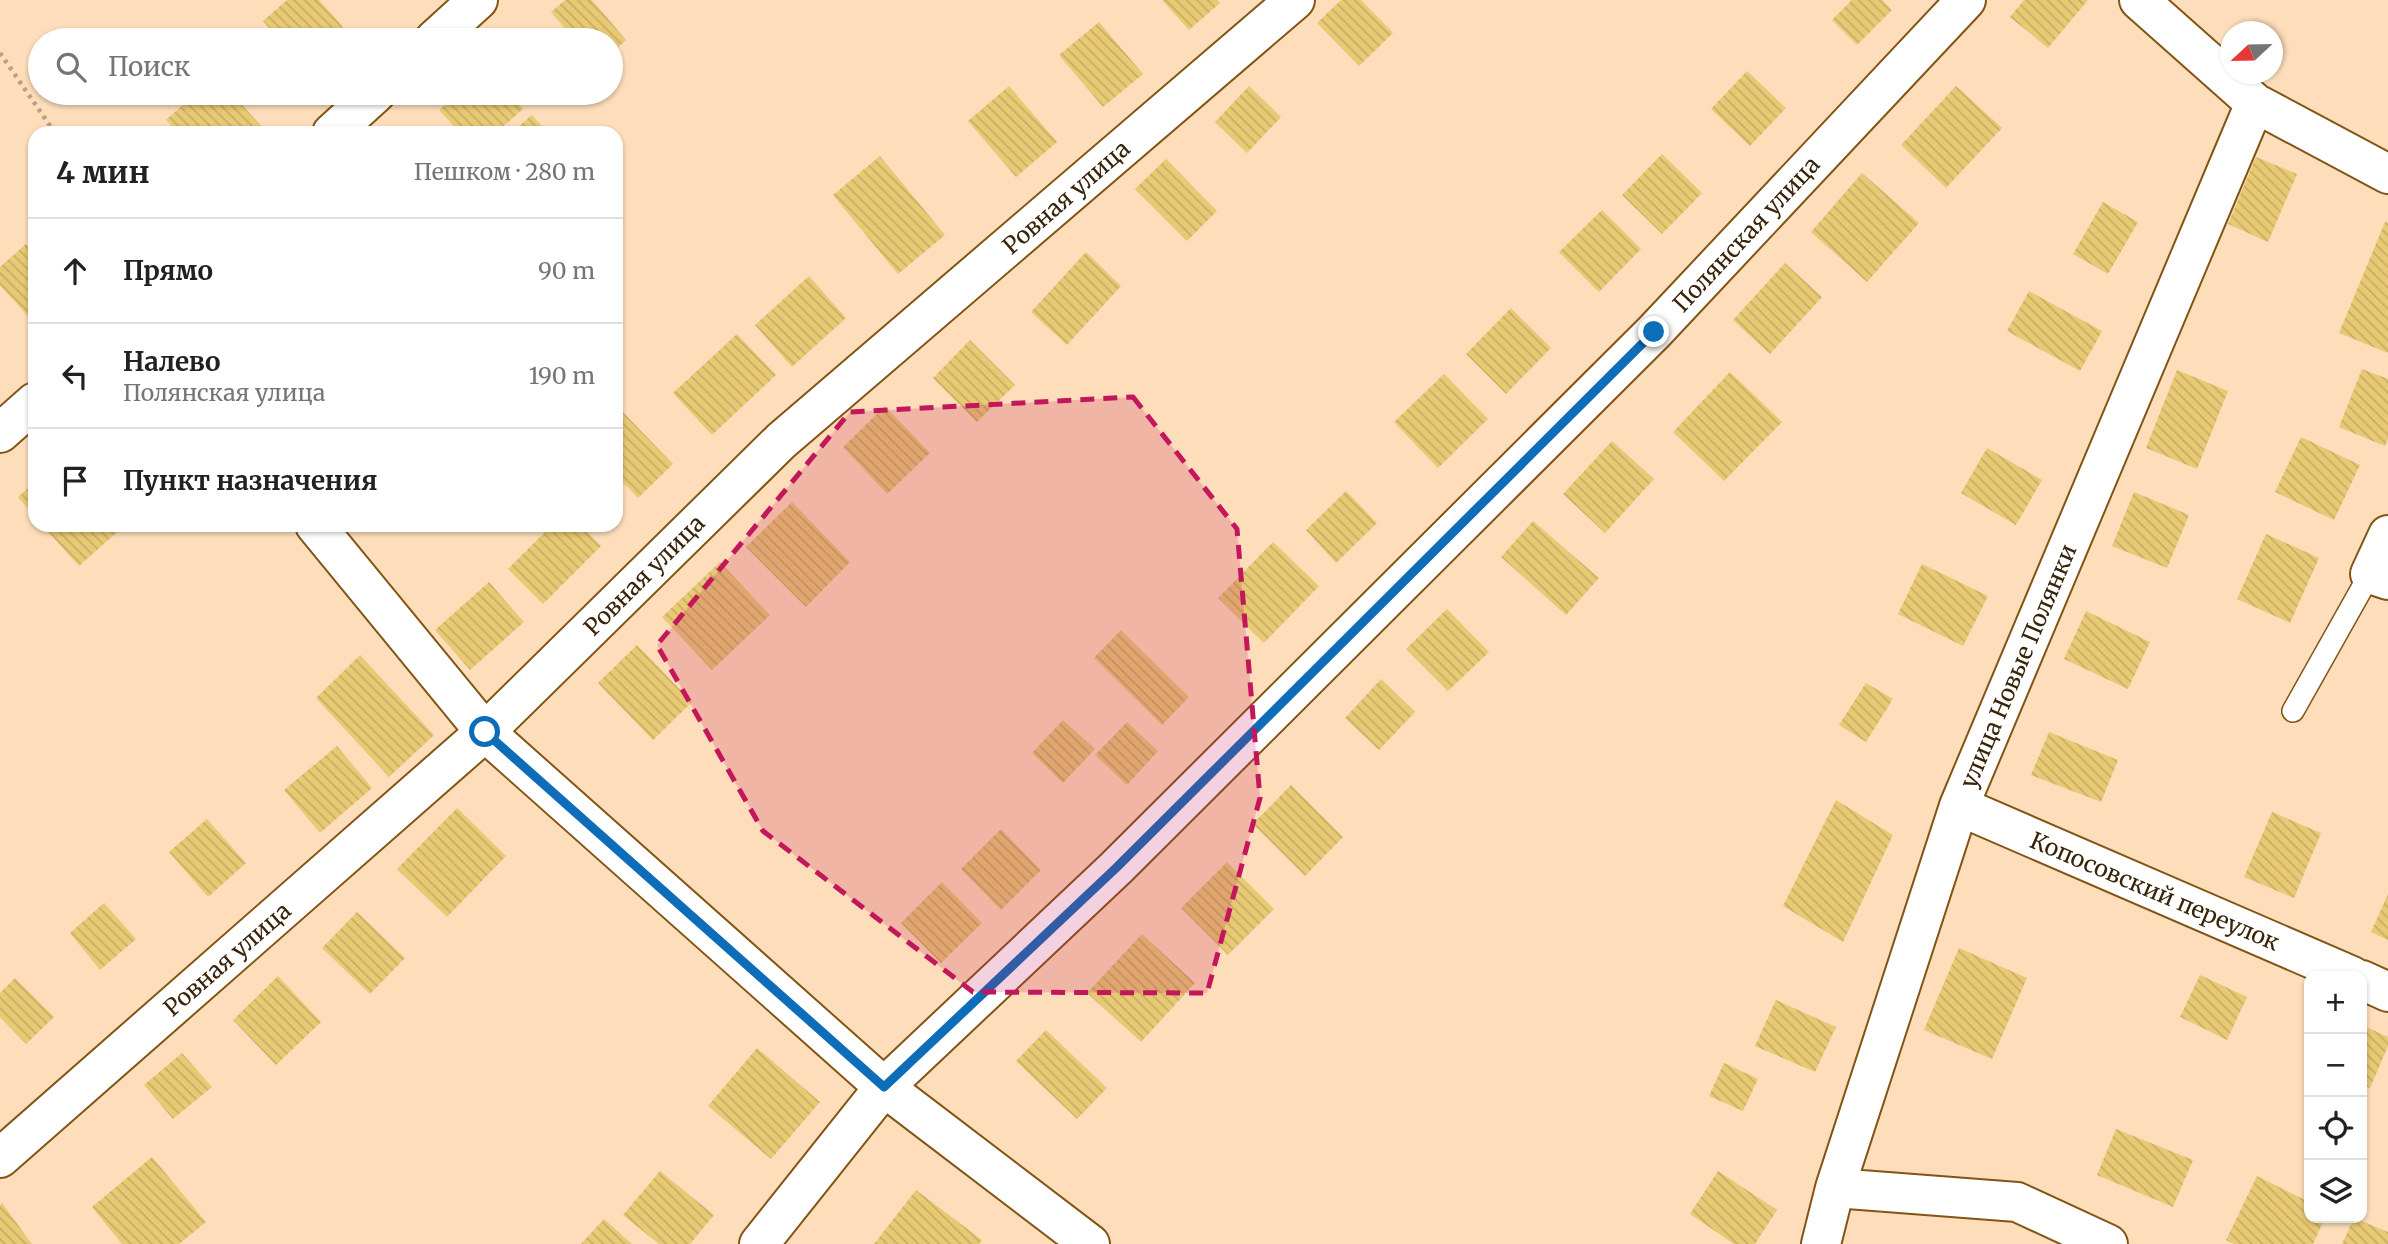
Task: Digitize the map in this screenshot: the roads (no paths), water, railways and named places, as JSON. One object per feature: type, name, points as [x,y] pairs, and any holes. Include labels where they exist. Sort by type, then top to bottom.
[{"type":"street","points":[[447,28],[478,0]]},
{"type":"street","name":"Ровная улица","points":[[0,1158],[485,732],[781,441],[1295,0]]},
{"type":"street","name":"Полянская улица","points":[[759,1244],[884,1087],[1116,868],[1654,332],[1966,0]]},
{"type":"street","points":[[2139,0],[2255,103],[2388,174]]},
{"type":"street","name":"улица Новые Полянки","points":[[1821,1244],[1835,1188],[1959,806],[2255,103]]},
{"type":"street","points":[[340,126],[363,105]]},
{"type":"street","points":[[0,433],[28,408]]},
{"type":"street","points":[[321,532],[485,732],[884,1087],[1090,1244]]},
{"type":"street","points":[[2379,577],[2388,535]]},
{"type":"street","name":"Копосовский переулок","points":[[1959,806],[2340,971]]},
{"type":"street","points":[[2367,982],[2388,992]]},
{"type":"street","points":[[1835,1188],[2017,1202],[2108,1244]]},
{"type":"lane","points":[[2293,712],[2379,577]]}]
